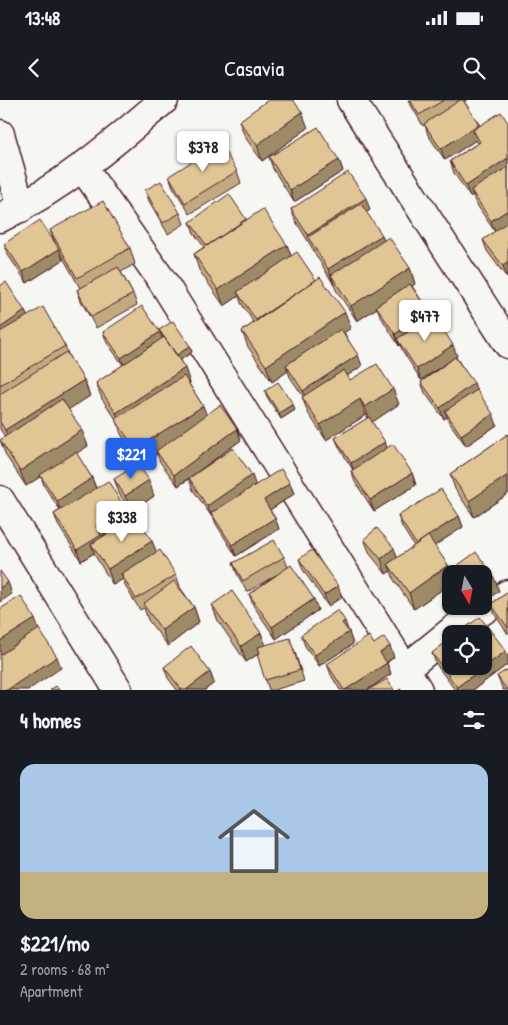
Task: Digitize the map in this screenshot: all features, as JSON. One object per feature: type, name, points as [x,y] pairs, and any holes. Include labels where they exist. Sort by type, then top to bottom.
[{"type":"street","points":[[0,134],[11,213],[83,168],[164,100]]},
{"type":"street","points":[[351,100],[508,344]]},
{"type":"street","points":[[83,168],[162,282],[411,680]]},
{"type":"street","points":[[0,500],[118,690]]},
{"type":"street","points":[[374,690],[411,680],[453,630],[508,594]]},
{"type":"building","points":[[268,100],[293,100],[302,112],[257,145],[239,121]]},
{"type":"building","points":[[410,100],[444,100],[419,115]]},
{"type":"building","points":[[460,100],[463,100],[479,124],[441,149],[424,124]]},
{"type":"building","points":[[501,112],[508,123],[508,158],[466,186],[450,161],[480,142],[473,130]]},
{"type":"building","points":[[318,127],[339,160],[290,190],[269,157]]},
{"type":"building","points":[[220,144],[237,171],[185,203],[169,176]]},
{"type":"building","points":[[508,167],[508,210],[491,221],[471,190]]},
{"type":"building","points":[[348,172],[366,198],[308,235],[291,209]]},
{"type":"building","points":[[161,181],[180,213],[163,223],[145,190]]},
{"type":"building","points":[[229,194],[246,219],[207,246],[190,222]]},
{"type":"building","points":[[103,201],[130,248],[77,278],[50,230]]},
{"type":"building","points":[[361,204],[382,235],[328,269],[308,237]]},
{"type":"building","points":[[263,209],[287,245],[218,290],[194,254]]},
{"type":"building","points":[[40,220],[59,249],[23,272],[4,244]]},
{"type":"building","points":[[506,223],[508,227],[508,262],[503,266],[483,240]]},
{"type":"building","points":[[389,237],[410,268],[351,306],[331,275]]},
{"type":"building","points":[[297,252],[316,280],[256,320],[237,292]]},
{"type":"building","points":[[118,267],[133,294],[91,317],[77,290]]},
{"type":"building","points":[[320,277],[345,312],[266,366],[242,331]]},
{"type":"building","points":[[6,282],[25,311],[0,328],[0,286]]},
{"type":"building","points":[[410,284],[429,312],[395,334],[376,306]]},
{"type":"building","points":[[142,306],[160,332],[121,358],[103,332]]},
{"type":"building","points":[[43,307],[65,346],[0,385],[0,332]]},
{"type":"building","points":[[434,315],[453,345],[417,369],[397,339]]},
{"type":"building","points":[[173,321],[190,346],[177,355],[159,330]]},
{"type":"building","points":[[341,329],[358,355],[303,391],[286,365]]},
{"type":"building","points":[[164,337],[185,368],[116,413],[96,383]]},
{"type":"building","points":[[66,352],[84,380],[5,430],[0,422],[0,394]]},
{"type":"building","points":[[455,357],[474,383],[440,408],[421,382]]},
{"type":"building","points":[[377,364],[393,389],[365,407],[360,399],[320,425],[302,397],[344,370],[350,380]]},
{"type":"building","points":[[184,376],[203,406],[135,449],[115,419]]},
{"type":"building","points":[[278,382],[293,404],[279,413],[265,391]]},
{"type":"building","points":[[477,390],[493,414],[461,435],[445,411]]},
{"type":"building","points":[[62,399],[82,430],[20,471],[0,440]]},
{"type":"building","points":[[220,405],[237,429],[174,475],[156,451]]},
{"type":"building","points":[[369,417],[385,442],[351,463],[335,438]]},
{"type":"building","points":[[508,434],[508,475],[469,501],[450,474]]},
{"type":"building","points":[[393,444],[412,473],[370,500],[351,471]]},
{"type":"building","points":[[233,448],[252,475],[207,506],[189,478]]},
{"type":"building","points":[[76,452],[92,478],[57,501],[40,475]]},
{"type":"building","points":[[138,464],[149,480],[125,496],[114,479]]},
{"type":"building","points":[[281,469],[290,483],[264,500],[275,518],[232,545],[211,513]]},
{"type":"building","points":[[108,481],[125,508],[96,526],[101,535],[77,550],[54,514]]},
{"type":"building","points":[[441,489],[459,516],[416,544],[398,516]]},
{"type":"building","points":[[136,516],[152,541],[108,569],[91,544]]},
{"type":"building","points":[[377,528],[394,548],[381,559],[364,539]]},
{"type":"building","points":[[428,536],[448,565],[442,565],[442,569],[409,593],[388,564]]},
{"type":"building","points":[[274,540],[284,557],[243,581],[233,563]]},
{"type":"building","points":[[160,550],[176,575],[136,599],[121,574]]},
{"type":"building","points":[[312,550],[338,586],[324,595],[299,559]]},
{"type":"building","points":[[476,552],[486,565],[458,565]]},
{"type":"building","points":[[291,565],[314,599],[272,627],[249,594]]},
{"type":"building","points":[[0,571],[8,582],[0,588]]},
{"type":"building","points":[[174,581],[194,607],[162,630],[143,604]]},
{"type":"building","points":[[232,591],[261,633],[241,646],[212,605]]},
{"type":"building","points":[[508,592],[508,628],[492,605],[492,603]]},
{"type":"building","points":[[21,596],[35,619],[0,641],[0,609]]},
{"type":"building","points":[[338,610],[345,621],[342,623],[349,632],[315,655],[301,635]]},
{"type":"building","points":[[480,617],[486,625],[469,625]]},
{"type":"building","points":[[39,629],[57,657],[7,690],[0,690],[0,655]]},
{"type":"building","points":[[492,633],[506,651],[492,661]]},
{"type":"building","points":[[369,636],[374,644],[384,637],[390,646],[380,653],[387,663],[344,690],[327,664]]},
{"type":"building","points":[[290,638],[300,670],[265,680],[257,654],[260,653],[258,647]]},
{"type":"building","points":[[442,645],[442,667],[432,653]]},
{"type":"building","points":[[191,646],[210,672],[186,690],[182,690],[164,667]]},
{"type":"building","points":[[508,669],[508,690],[507,690],[497,676]]},
{"type":"building","points":[[448,675],[473,675],[457,687]]},
{"type":"building","points":[[387,679],[394,690],[368,690]]},
{"type":"building","points":[[56,686],[59,690],[50,690]]}]
